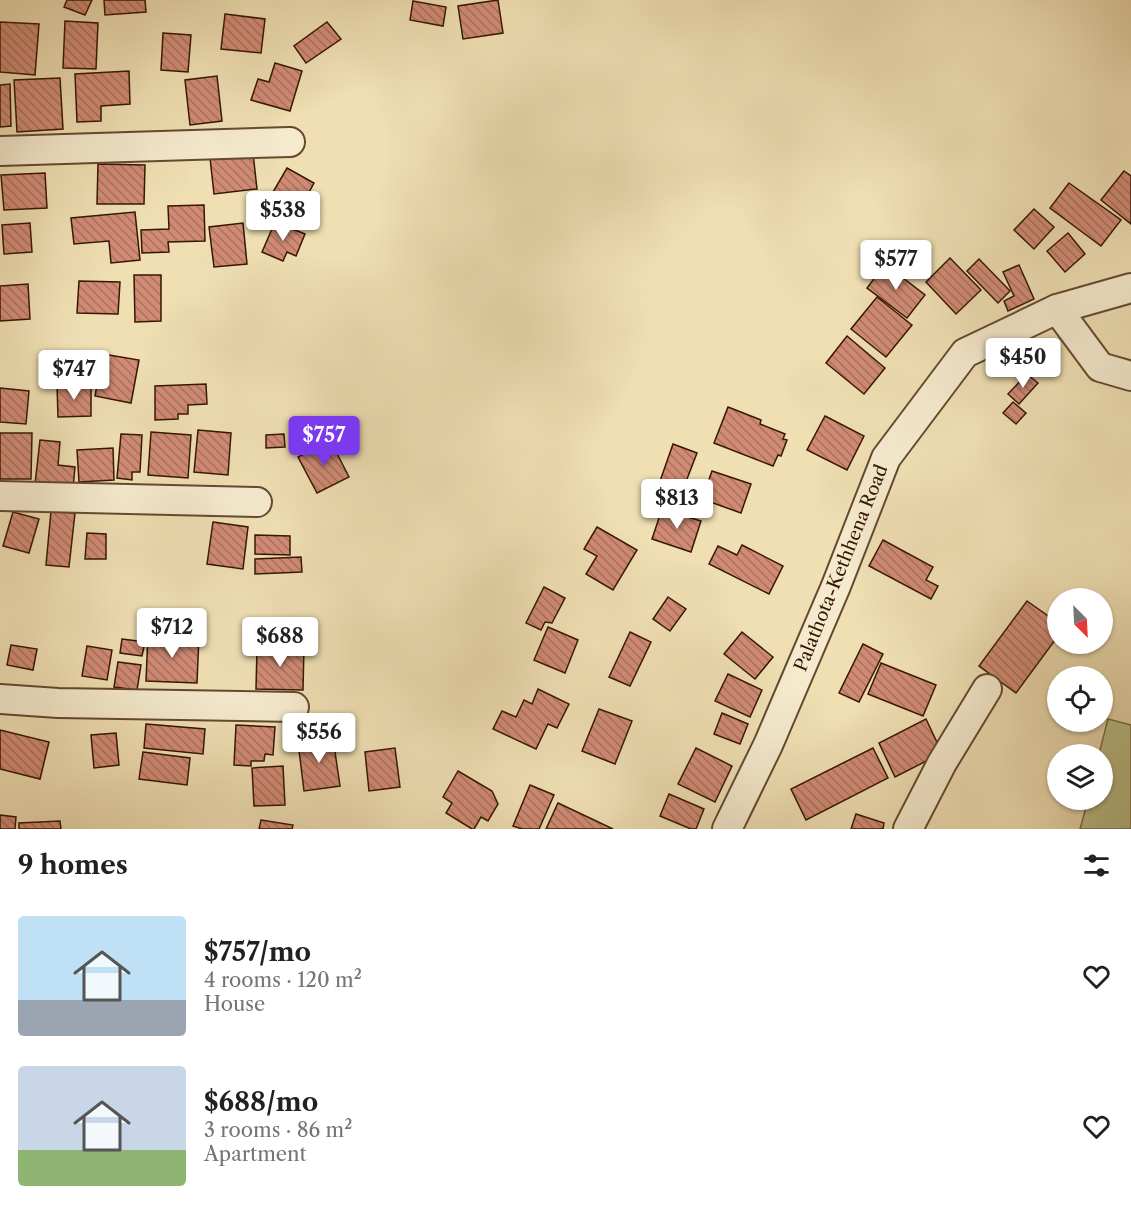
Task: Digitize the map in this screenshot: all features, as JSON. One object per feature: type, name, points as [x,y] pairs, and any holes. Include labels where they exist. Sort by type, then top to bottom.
[{"type":"street","points":[[0,151],[290,142]]},
{"type":"street","name":"Palathota-Kethhena Road","points":[[727,829],[768,745],[832,597],[886,458],[965,353],[1058,309],[1131,288]]},
{"type":"street","points":[[1058,309],[1100,367],[1131,376]]},
{"type":"street","points":[[0,496],[257,501]]},
{"type":"street","points":[[908,829],[942,762],[987,689]]},
{"type":"street","points":[[0,699],[58,703],[294,707]]},
{"type":"green space","points":[[1113,720],[1131,725],[1131,829],[1080,829],[1085,810],[1113,810],[1113,744],[1102,744],[1105,732],[1113,732]]},
{"type":"building","points":[[67,0],[92,0],[85,15],[64,7]]},
{"type":"building","points":[[104,0],[145,0],[146,12],[105,15]]},
{"type":"building","points":[[498,0],[503,33],[463,39],[458,6]]},
{"type":"building","points":[[413,1],[446,7],[443,26],[410,20]]},
{"type":"building","points":[[225,14],[265,19],[261,53],[221,49]]},
{"type":"building","points":[[65,21],[98,23],[96,69],[63,68]]},
{"type":"building","points":[[0,22],[39,24],[35,75],[0,72]]},
{"type":"building","points":[[327,22],[341,39],[306,63],[294,46]]},
{"type":"building","points":[[163,33],[191,35],[188,72],[161,70]]},
{"type":"building","points":[[275,63],[302,71],[290,111],[251,100],[258,79],[269,82]]},
{"type":"building","points":[[129,71],[130,104],[101,106],[101,121],[77,122],[75,74]]},
{"type":"building","points":[[217,76],[222,121],[190,125],[185,80]]},
{"type":"building","points":[[60,78],[63,129],[17,132],[14,80]]},
{"type":"building","points":[[10,84],[11,126],[0,127],[0,85]]},
{"type":"building","points":[[253,153],[257,189],[214,194],[210,158]]},
{"type":"building","points":[[98,164],[145,165],[144,204],[97,204]]},
{"type":"building","points":[[287,168],[314,183],[297,214],[269,199]]},
{"type":"building","points":[[1124,171],[1131,176],[1131,224],[1101,200]]},
{"type":"building","points":[[45,173],[47,208],[4,210],[1,175]]},
{"type":"building","points":[[1069,183],[1121,220],[1101,246],[1050,208]]},
{"type":"building","points":[[204,205],[205,241],[168,242],[169,252],[142,253],[141,230],[169,229],[168,206]]},
{"type":"building","points":[[1034,209],[1054,227],[1034,249],[1014,230]]},
{"type":"building","points":[[135,212],[140,260],[111,263],[109,241],[74,244],[71,218]]},
{"type":"building","points":[[275,222],[305,234],[296,256],[287,252],[283,261],[262,252]]},
{"type":"building","points":[[30,223],[32,252],[4,254],[2,225]]},
{"type":"building","points":[[243,223],[247,264],[214,267],[209,227]]},
{"type":"building","points":[[1068,233],[1085,254],[1065,272],[1047,251]]},
{"type":"building","points":[[950,258],[981,290],[956,314],[926,282]]},
{"type":"building","points":[[979,259],[1010,291],[998,303],[967,271]]},
{"type":"building","points":[[885,264],[925,295],[907,318],[867,288]]},
{"type":"building","points":[[1019,265],[1034,299],[1008,311],[1004,301],[1014,296],[1003,272]]},
{"type":"building","points":[[134,275],[161,275],[161,321],[135,322]]},
{"type":"building","points":[[79,281],[120,282],[118,314],[77,313]]},
{"type":"building","points":[[28,284],[30,319],[0,321],[0,286]]},
{"type":"building","points":[[877,297],[912,325],[886,357],[851,329]]},
{"type":"building","points":[[847,336],[885,368],[864,394],[826,363]]},
{"type":"building","points":[[103,354],[139,360],[131,403],[95,396]]},
{"type":"building","points":[[1027,374],[1038,383],[1019,404],[1008,394]]},
{"type":"building","points":[[206,384],[207,404],[188,405],[188,414],[178,414],[178,419],[155,420],[155,386]]},
{"type":"building","points":[[57,385],[91,385],[91,416],[58,417]]},
{"type":"building","points":[[0,388],[29,391],[26,424],[0,422]]},
{"type":"building","points":[[1013,402],[1026,413],[1016,424],[1003,413]]},
{"type":"building","points":[[728,407],[761,420],[760,424],[785,434],[783,439],[787,440],[781,456],[778,455],[773,466],[714,443]]},
{"type":"building","points":[[825,416],[864,436],[847,470],[807,450]]},
{"type":"building","points":[[198,430],[231,433],[228,475],[194,472]]},
{"type":"building","points":[[151,432],[191,435],[188,478],[148,475]]},
{"type":"building","points":[[0,433],[32,433],[31,479],[0,479]]},
{"type":"building","points":[[121,434],[142,435],[140,472],[132,472],[132,480],[117,478]]},
{"type":"building","points":[[284,434],[285,447],[266,448],[266,435]]},
{"type":"building","points":[[40,440],[60,442],[58,465],[75,467],[73,488],[35,484]]},
{"type":"building","points":[[330,440],[349,477],[317,493],[298,457]]},
{"type":"building","points":[[673,444],[697,453],[682,492],[659,484]]},
{"type":"building","points":[[113,448],[114,480],[79,482],[77,450]]},
{"type":"building","points":[[712,471],[751,484],[741,513],[702,499]]},
{"type":"building","points":[[662,509],[701,521],[691,552],[652,539]]},
{"type":"building","points":[[51,511],[75,513],[69,567],[46,565]]},
{"type":"building","points":[[13,512],[39,519],[29,553],[3,546]]},
{"type":"building","points":[[213,522],[248,527],[243,569],[207,564]]},
{"type":"building","points":[[597,527],[637,550],[613,590],[586,574],[597,556],[584,549]]},
{"type":"building","points":[[87,533],[106,534],[106,559],[85,559]]},
{"type":"building","points":[[255,535],[290,536],[290,555],[255,554]]},
{"type":"building","points":[[883,540],[933,567],[926,580],[938,586],[931,599],[869,566]]},
{"type":"building","points":[[742,545],[783,566],[769,594],[709,564],[718,546],[737,555]]},
{"type":"building","points":[[301,557],[302,572],[255,574],[255,559]]},
{"type":"building","points":[[544,587],[565,598],[552,623],[545,622],[541,630],[526,623]]},
{"type":"building","points":[[668,597],[686,609],[670,631],[653,619]]},
{"type":"building","points":[[1027,601],[1047,615],[1047,651],[1016,693],[979,666]]},
{"type":"building","points":[[548,627],[578,640],[565,673],[534,660]]},
{"type":"building","points":[[630,632],[651,642],[630,686],[609,677]]},
{"type":"building","points":[[742,632],[773,657],[755,679],[724,654]]},
{"type":"building","points":[[148,634],[199,636],[197,683],[146,681]]},
{"type":"building","points":[[122,639],[145,642],[142,656],[120,653]]},
{"type":"building","points":[[863,644],[883,654],[859,702],[839,693]]},
{"type":"building","points":[[11,645],[37,649],[33,670],[7,665]]},
{"type":"building","points":[[87,646],[112,650],[107,680],[82,676]]},
{"type":"building","points":[[257,647],[304,647],[303,690],[256,689]]},
{"type":"building","points":[[118,662],[141,665],[137,690],[114,687]]},
{"type":"building","points":[[881,663],[936,685],[923,716],[868,694]]},
{"type":"building","points":[[728,674],[762,690],[750,717],[715,701]]},
{"type":"building","points":[[538,689],[569,704],[557,728],[548,724],[536,749],[493,729],[502,711],[516,717],[524,700],[532,704]]},
{"type":"building","points":[[599,709],[632,721],[615,764],[582,751]]},
{"type":"building","points":[[722,713],[748,724],[740,744],[714,734]]},
{"type":"building","points":[[926,719],[942,753],[895,777],[879,743]]},
{"type":"building","points":[[146,724],[205,729],[203,754],[144,748]]},
{"type":"building","points":[[236,725],[275,727],[273,755],[265,754],[264,761],[251,761],[251,766],[234,765]]},
{"type":"building","points":[[0,730],[49,742],[40,779],[0,769]]},
{"type":"building","points":[[116,733],[119,765],[94,768],[91,735]]},
{"type":"building","points":[[333,738],[340,786],[304,791],[298,742]]},
{"type":"building","points":[[395,748],[400,787],[369,791],[365,752]]},
{"type":"building","points":[[696,748],[732,766],[715,802],[678,784]]},
{"type":"building","points":[[873,748],[888,778],[806,820],[791,789]]},
{"type":"building","points":[[143,752],[190,758],[187,785],[139,779]]},
{"type":"building","points":[[283,766],[285,805],[254,806],[252,768]]},
{"type":"building","points":[[458,771],[492,791],[498,804],[488,821],[481,817],[474,829],[446,813],[452,803],[443,797]]},
{"type":"building","points":[[530,785],[554,795],[539,829],[522,829],[513,826]]},
{"type":"building","points":[[669,794],[704,809],[696,829],[660,816]]},
{"type":"building","points":[[558,803],[613,829],[546,829]]},
{"type":"building","points":[[856,814],[884,823],[883,829],[851,829]]},
{"type":"building","points":[[0,815],[16,817],[15,829],[0,829]]},
{"type":"building","points":[[261,820],[293,825],[292,829],[259,829]]},
{"type":"building","points":[[60,821],[61,829],[19,829],[19,823]]}]
